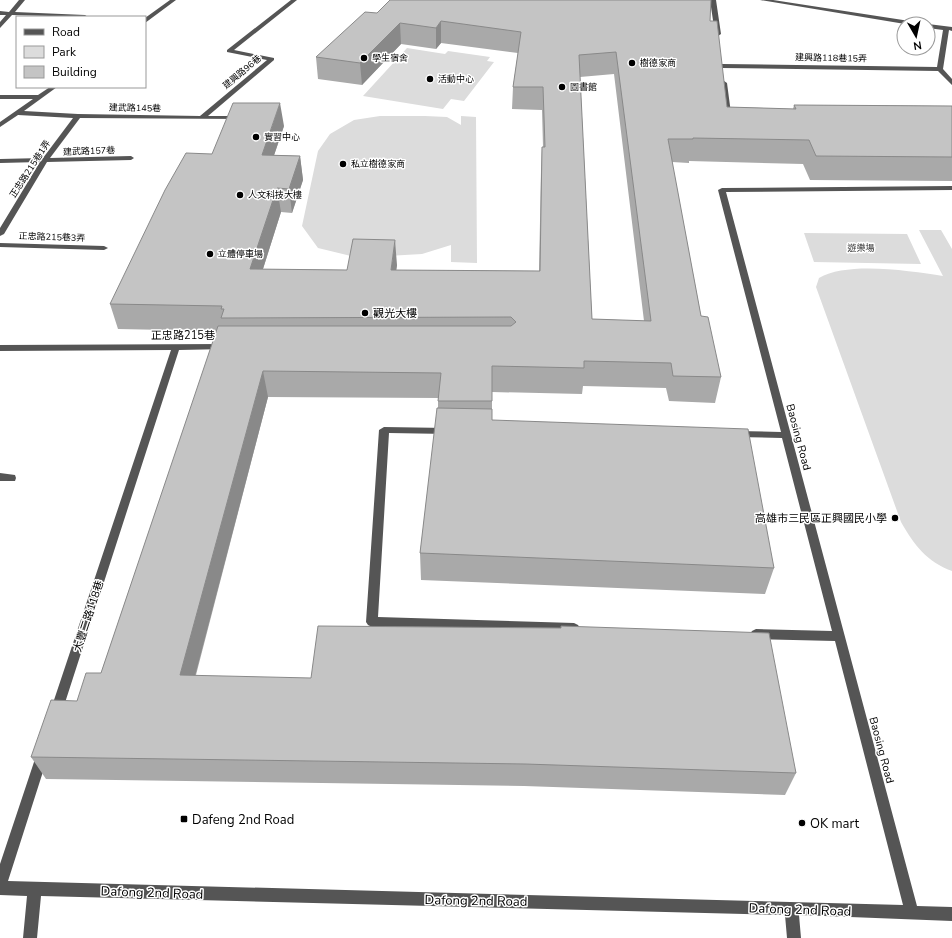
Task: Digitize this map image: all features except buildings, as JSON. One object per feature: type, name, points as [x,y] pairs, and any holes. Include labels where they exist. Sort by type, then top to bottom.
[{"type":"street","points":[[0,26],[22,0]]},
{"type":"street","points":[[146,20],[173,0]]},
{"type":"street","name":"建興路96巷","points":[[201,118],[272,59],[229,51],[294,0]]},
{"type":"street","points":[[713,0],[719,44]]},
{"type":"street","points":[[762,0],[896,21]]},
{"type":"street","points":[[0,13],[66,16]]},
{"type":"street","points":[[936,27],[949,28],[940,69],[952,83]]},
{"type":"street","points":[[721,59],[729,122],[737,122]]},
{"type":"street","name":"建興路118巷15弄","points":[[722,66],[940,69]]},
{"type":"street","points":[[0,126],[53,88]]},
{"type":"street","points":[[0,97],[40,97]]},
{"type":"street","name":"建武路145巷","points":[[17,113],[78,116],[246,118]]},
{"type":"street","name":"正忠路215巷1弄","points":[[0,234],[44,161],[78,116]]},
{"type":"street","name":"建武路157巷","points":[[0,161],[131,158]]},
{"type":"street","name":"Baosing Road","points":[[912,913],[722,190],[952,188]]},
{"type":"street","name":"正忠路215巷3弄","points":[[0,245],[104,248]]},
{"type":"street","name":"大豐二路118巷","points":[[52,726],[176,347]]},
{"type":"street","name":"正忠路215巷","points":[[0,348],[231,347]]},
{"type":"street","points":[[455,431],[384,430],[372,622],[586,628]]},
{"type":"street","points":[[723,434],[786,435]]},
{"type":"street","points":[[0,477],[11,478]]},
{"type":"street","points":[[744,633],[840,636]]},
{"type":"street","points":[[0,885],[44,748]]},
{"type":"street","name":"Dafong 2nd Road","points":[[0,888],[791,908],[952,914]]},
{"type":"street","points":[[30,938],[35,888]]},
{"type":"street","points":[[791,908],[794,938]]},
{"type":"green space","name":"活動中心","points":[[407,48],[445,54],[448,51],[490,57],[487,61],[494,62],[464,101],[451,99],[443,109],[363,96]]},
{"type":"green space","points":[[380,116],[447,117],[461,125],[461,116],[476,117],[477,263],[451,262],[451,245],[422,254],[351,256],[318,248],[302,226],[318,151],[330,134],[354,120]]},
{"type":"green space","points":[[919,230],[941,230],[952,249],[952,571],[928,558],[916,545],[901,522],[816,287],[819,278],[831,273],[846,270],[897,270],[943,276]]},
{"type":"green space","name":"遊樂場","points":[[804,233],[907,234],[921,264],[814,262]]},
{"type":"place","name":"學生宿舍","points":[[364,58]]},
{"type":"place","name":"樹德家商","points":[[632,63]]},
{"type":"place","name":"活動中心","points":[[430,79]]},
{"type":"place","name":"圖書館","points":[[562,87]]},
{"type":"place","name":"實習中心","points":[[256,137]]},
{"type":"place","name":"私立樹德家商","points":[[343,164]]},
{"type":"place","name":"人文科技大樓","points":[[240,195]]},
{"type":"place","name":"立體停車場","points":[[210,254]]},
{"type":"place","name":"觀光大樓","points":[[365,313]]},
{"type":"place","name":"高雄市三民區正興國民小學","points":[[895,518]]},
{"type":"place","name":"Dafeng 2nd Road","points":[[184,819]]},
{"type":"place","name":"OK mart","points":[[802,823]]}]
